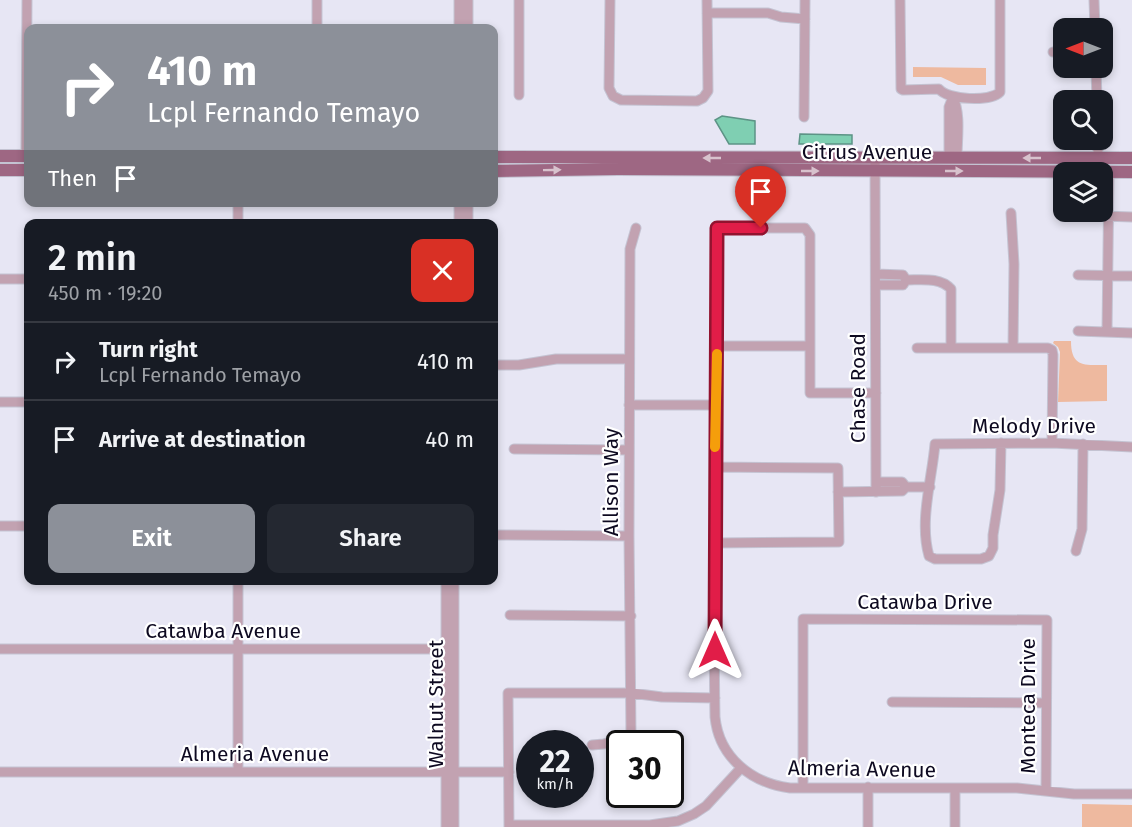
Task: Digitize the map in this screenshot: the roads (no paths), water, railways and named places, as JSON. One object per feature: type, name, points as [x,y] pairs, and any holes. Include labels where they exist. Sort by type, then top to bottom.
[{"type":"main road","points":[[0,156],[24,156]]},
{"type":"main road","name":"Citrus Avenue","points":[[498,157],[1132,158]]},
{"type":"main road","name":"Citrus Avenue","points":[[498,171],[618,169],[1053,172]]},
{"type":"main road","points":[[0,170],[24,170]]},
{"type":"main road","name":"Citrus Avenue","points":[[1113,172],[1132,172]]},
{"type":"street","points":[[27,0],[27,24]]},
{"type":"street","points":[[317,0],[317,24]]},
{"type":"street","points":[[459,0],[459,24]]},
{"type":"street","points":[[468,0],[468,24]]},
{"type":"street","points":[[519,0],[519,95]]},
{"type":"street","points":[[610,0],[609,88],[613,96],[621,100],[697,101],[708,92],[707,0]]},
{"type":"street","points":[[804,117],[805,0]]},
{"type":"street","points":[[900,0],[901,88],[903,90],[939,89],[942,93],[952,97],[989,98],[995,97],[1000,92],[1000,0]]},
{"type":"street","points":[[1094,0],[1095,18]]},
{"type":"street","points":[[707,13],[768,13],[781,17],[805,19]]},
{"type":"street","points":[[952,97],[957,115],[953,158]]},
{"type":"street","points":[[1098,150],[1098,158]]},
{"type":"street","name":"Chase Road","points":[[875,158],[876,487]]},
{"type":"street","points":[[1011,213],[1014,264],[1013,348]]},
{"type":"street","points":[[1113,216],[1132,217]]},
{"type":"street","points":[[1107,332],[1108,222]]},
{"type":"street","name":"Allison Way","points":[[594,746],[631,735],[630,249],[636,228]]},
{"type":"street","points":[[715,698],[662,697],[631,693],[508,693],[509,826],[671,825],[712,801],[741,768],[728,754],[718,735],[716,724],[717,228],[805,228],[810,235],[810,393],[876,393]]},
{"type":"street","points":[[876,274],[903,275],[909,280],[945,282],[951,290],[951,348]]},
{"type":"street","points":[[1078,275],[1132,276]]},
{"type":"street","points":[[0,279],[24,279]]},
{"type":"street","points":[[876,285],[903,285],[909,280]]},
{"type":"street","points":[[1078,330],[1132,333]]},
{"type":"street","points":[[717,346],[810,346]]},
{"type":"street","points":[[917,348],[1048,348],[1052,350],[1052,443]]},
{"type":"street","points":[[498,364],[519,365],[556,360],[630,359]]},
{"type":"street","points":[[0,402],[24,402]]},
{"type":"street","points":[[629,405],[717,405]]},
{"type":"street","points":[[838,492],[902,482],[906,487],[930,487],[926,547],[929,555],[935,559],[981,559],[989,556],[993,548],[1000,490],[1001,443]]},
{"type":"street","name":"Melody Drive","points":[[930,487],[935,444],[1052,443],[1132,447]]},
{"type":"street","points":[[1076,551],[1082,530],[1083,444]]},
{"type":"street","points":[[514,449],[629,450]]},
{"type":"street","points":[[715,467],[838,468],[839,542],[715,543]]},
{"type":"street","points":[[0,526],[24,526]]},
{"type":"street","points":[[498,535],[629,536]]},
{"type":"street","points":[[238,585],[238,772]]},
{"type":"street","name":"Walnut Street","points":[[446,585],[450,772],[454,827]]},
{"type":"street","name":"Walnut Street","points":[[446,827],[450,772],[454,585]]},
{"type":"street","points":[[510,615],[631,616]]},
{"type":"street","name":"Catawba Drive","points":[[803,788],[803,619],[1047,621]]},
{"type":"street","name":"Monteca Drive","points":[[1046,791],[1047,621]]},
{"type":"street","name":"Catawba Avenue","points":[[0,649],[446,649]]},
{"type":"street","points":[[892,702],[1046,703]]},
{"type":"street","name":"Almeria Avenue","points":[[741,768],[755,778],[773,785],[803,788],[1017,788],[1074,794],[1132,794]]},
{"type":"street","name":"Almeria Avenue","points":[[0,772],[509,772]]},
{"type":"street","points":[[868,787],[868,827]]},
{"type":"street","points":[[955,788],[955,827]]}]
